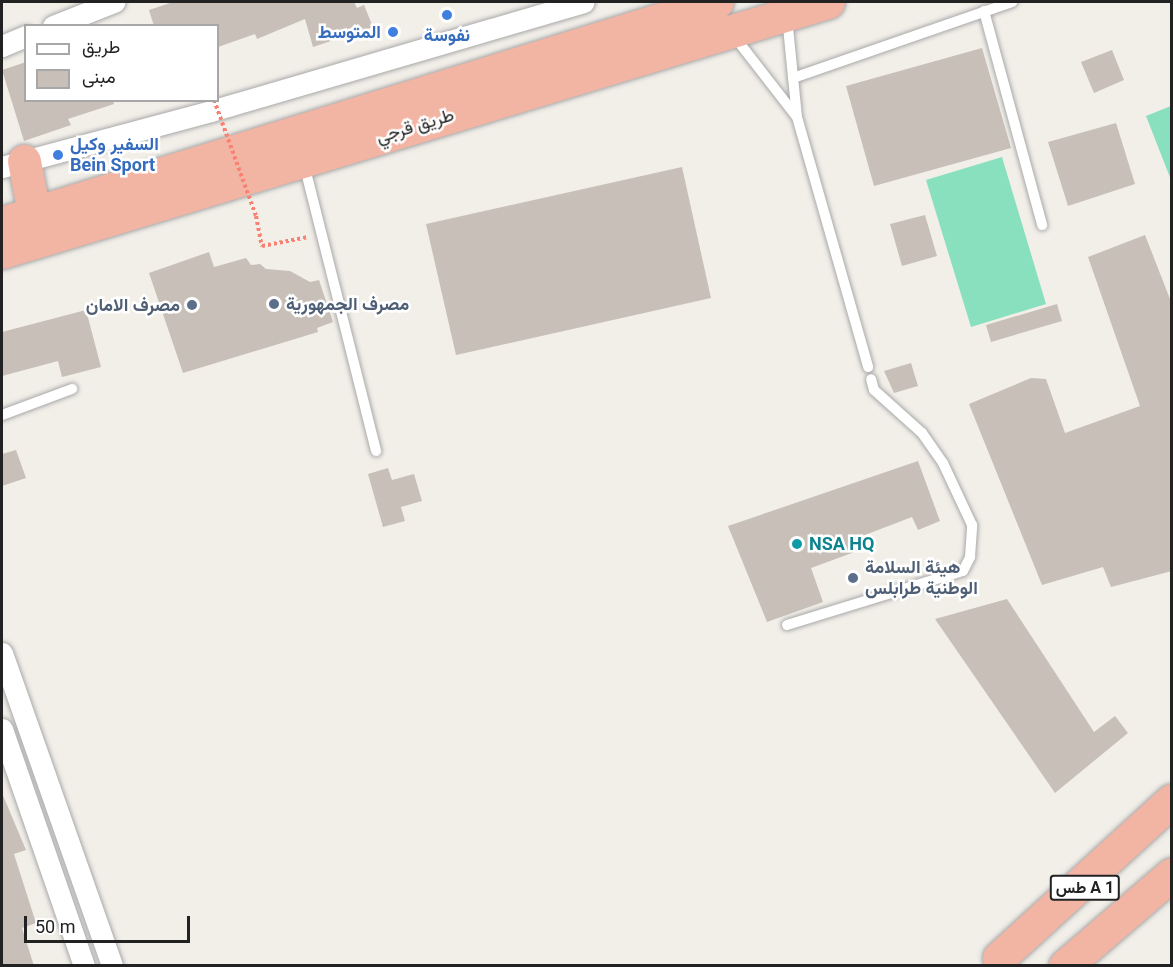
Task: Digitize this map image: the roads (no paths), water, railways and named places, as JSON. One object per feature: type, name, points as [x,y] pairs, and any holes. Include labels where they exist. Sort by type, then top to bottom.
[{"type":"highway","name":"طريق قرجي","points":[[2,222],[667,8],[724,16],[787,14],[828,2]]},
{"type":"highway","name":"طريق قرجي","points":[[2,252],[303,160],[724,16]]},
{"type":"highway","points":[[13,164],[34,213]]},
{"type":"highway","points":[[994,962],[1172,800]]},
{"type":"highway","name":"طس A 1","points":[[994,962],[1172,818]]},
{"type":"highway","name":"طس A 1","points":[[1065,966],[1172,874]]},
{"type":"highway","points":[[1075,966],[1172,902]]},
{"type":"street","points":[[58,24],[114,2]]},
{"type":"street","points":[[13,164],[223,108],[583,2]]},
{"type":"street","points":[[2,46],[24,37]]},
{"type":"street","points":[[2,653],[112,966]]},
{"type":"street","points":[[2,729],[84,966]]},
{"type":"lane","points":[[793,78],[1012,2]]},
{"type":"lane","points":[[984,11],[1042,225]]},
{"type":"lane","points":[[787,14],[797,117],[874,390],[922,433],[943,463],[972,525],[969,557],[963,571],[787,626]]},
{"type":"lane","points":[[724,16],[797,117]]},
{"type":"lane","points":[[303,160],[376,451]]},
{"type":"lane","points":[[2,415],[72,389]]},
{"type":"place","name":"نفوسة","points":[[447,15]]},
{"type":"place","name":"المتوسط","points":[[393,32]]},
{"type":"place","name":"السفير وكيل Bein Sport","points":[[58,155]]},
{"type":"place","name":"مصرف الجمهورية","points":[[274,304]]},
{"type":"place","name":"مصرف الامان","points":[[192,305]]},
{"type":"place","name":"NSA HQ","points":[[797,544]]},
{"type":"place","name":"هيئة السلامة الوطنية طرابلس","points":[[853,578]]}]
